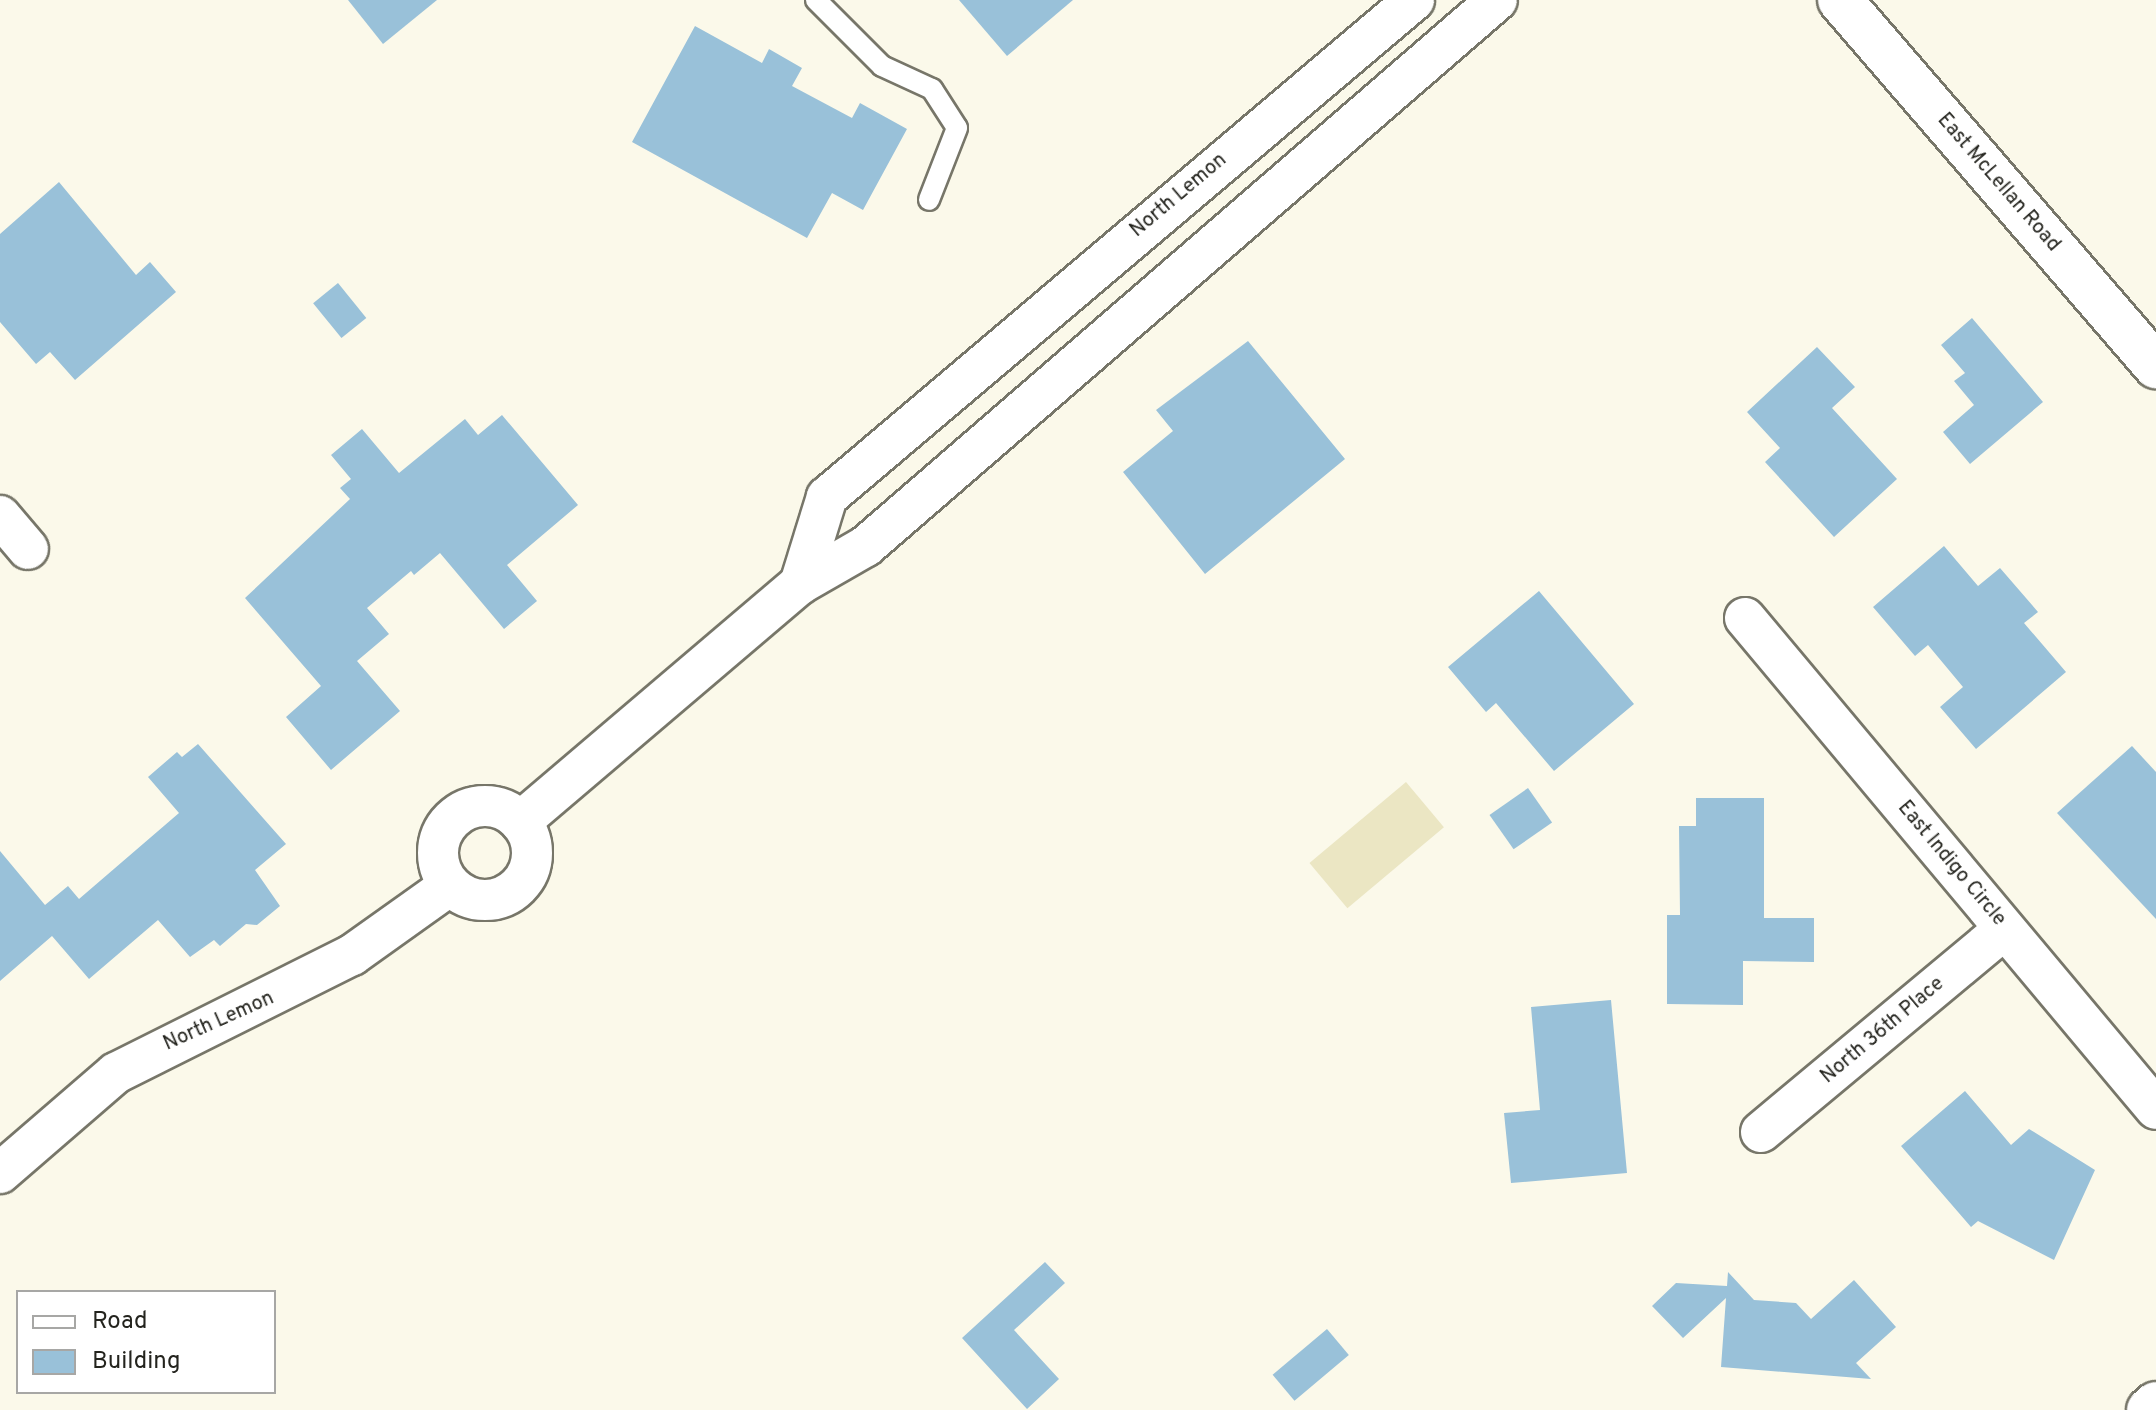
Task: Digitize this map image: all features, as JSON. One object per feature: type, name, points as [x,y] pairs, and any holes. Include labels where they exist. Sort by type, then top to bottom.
[{"type":"street","points":[[520,822],[800,584],[866,546],[1014,414],[1497,0]]},
{"type":"street","name":"East McLellan Road","points":[[1840,0],[2156,366]]},
{"type":"street","name":"North Lemon","points":[[800,584],[827,497],[975,368],[1399,12],[1417,68]]},
{"type":"street","points":[[975,368],[1014,414]]},
{"type":"street","points":[[0,516],[28,549]]},
{"type":"street","name":"East Indigo Circle","points":[[1745,618],[2156,1109]]},
{"type":"street","points":[[490,806],[520,822],[532,853],[518,886],[485,900],[450,885],[437,851],[455,816],[490,806]]},
{"type":"street","name":"North Lemon","points":[[0,1173],[116,1073],[352,955],[450,885]]},
{"type":"street","name":"North 36th Place","points":[[1761,1132],[2005,929]]},
{"type":"street","points":[[2149,1410],[2156,1404]]},
{"type":"lane","points":[[816,0],[882,66],[932,89],[957,128],[929,200]]},
{"type":"shaded area","points":[[1406,782],[1444,827],[1347,908],[1309,863]]},
{"type":"building","points":[[348,0],[437,0],[383,44]]},
{"type":"building","points":[[959,0],[1073,0],[1007,56]]},
{"type":"building","points":[[695,26],[762,63],[769,49],[802,68],[792,86],[852,118],[860,103],[907,129],[863,210],[832,193],[807,238],[632,142]]},
{"type":"building","points":[[59,182],[136,275],[150,262],[176,292],[75,380],[50,352],[36,364],[0,322],[0,234]]},
{"type":"building","points":[[338,283],[366,318],[341,338],[313,303]]},
{"type":"building","points":[[1972,318],[2043,402],[1970,464],[1943,432],[1974,405],[1954,381],[1965,373],[1941,345]]},
{"type":"building","points":[[1248,341],[1345,459],[1205,574],[1123,472],[1173,431],[1156,410]]},
{"type":"building","points":[[1817,347],[1855,387],[1832,408],[1897,479],[1834,537],[1765,462],[1780,448],[1747,412]]},
{"type":"building","points":[[502,415],[578,505],[507,565],[537,601],[504,629],[440,553],[414,575],[411,571],[367,608],[389,634],[357,661],[400,711],[331,770],[286,717],[321,686],[245,598],[350,499],[340,488],[351,479],[331,455],[362,429],[399,473],[465,419],[478,435]]},
{"type":"building","points":[[1944,546],[1978,586],[2000,568],[2038,612],[2024,623],[2066,672],[1976,749],[1940,707],[1963,687],[1928,645],[1915,656],[1873,607]]},
{"type":"building","points":[[1539,591],[1634,704],[1554,771],[1496,703],[1486,712],[1448,667]]},
{"type":"building","points":[[198,744],[286,844],[255,870],[280,906],[257,925],[246,924],[220,946],[214,940],[190,957],[158,920],[89,979],[52,936],[0,981],[0,851],[45,905],[68,886],[79,899],[179,813],[148,777],[177,752],[182,757]]},
{"type":"building","points":[[2132,746],[2156,772],[2156,919],[2057,813]]},
{"type":"building","points":[[1528,788],[1552,822],[1514,849],[1489,815]]},
{"type":"building","points":[[1696,798],[1764,798],[1764,918],[1814,918],[1814,962],[1743,961],[1743,1005],[1667,1004],[1667,915],[1680,915],[1679,826],[1696,826]]},
{"type":"building","points":[[1611,1000],[1627,1173],[1511,1183],[1504,1113],[1540,1110],[1531,1007]]},
{"type":"building","points":[[1965,1091],[2011,1145],[2029,1129],[2095,1170],[2054,1260],[1978,1221],[1971,1227],[1901,1146]]},
{"type":"building","points":[[1045,1262],[1065,1283],[1014,1330],[1059,1379],[1027,1409],[962,1338]]},
{"type":"building","points":[[1728,1272],[1754,1300],[1796,1303],[1811,1319],[1854,1280],[1896,1327],[1856,1363],[1871,1379],[1721,1367],[1726,1298],[1683,1338],[1652,1306],[1676,1283],[1727,1286]]},
{"type":"building","points":[[1327,1329],[1349,1355],[1294,1401],[1273,1375]]}]
